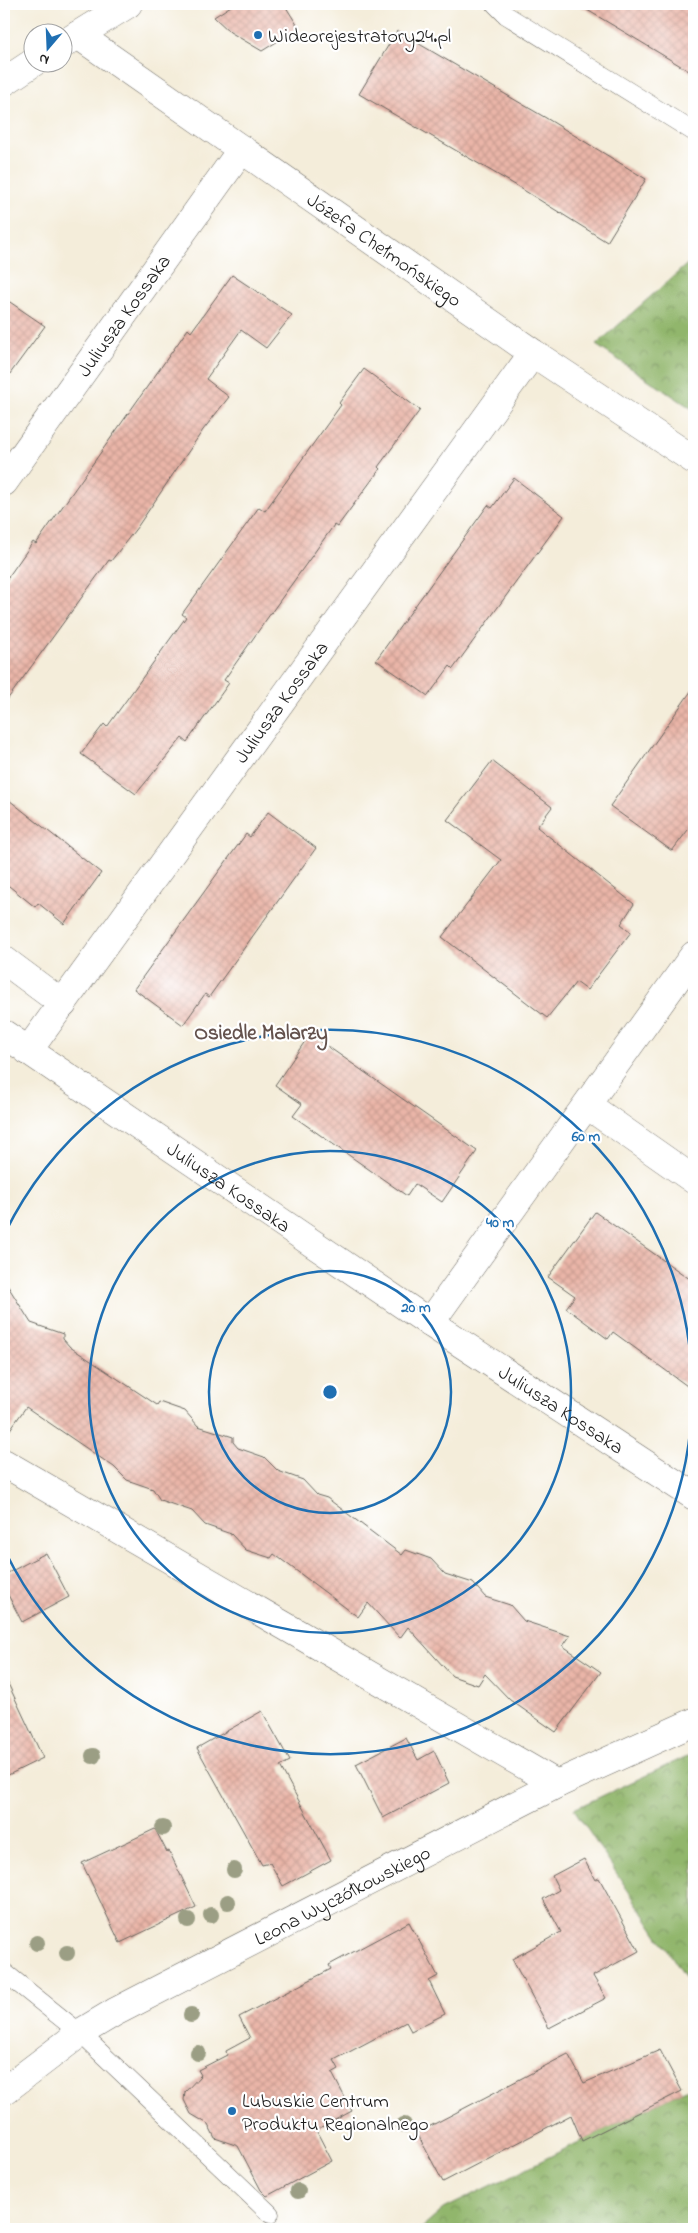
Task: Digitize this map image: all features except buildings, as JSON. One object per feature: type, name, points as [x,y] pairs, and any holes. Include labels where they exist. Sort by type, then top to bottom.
[{"type":"street","points":[[72,39],[128,4]]},
{"type":"street","name":"Józefa Chełmońskiego","points":[[72,41],[242,149],[533,353],[694,460]]},
{"type":"street","points":[[4,82],[22,70]]},
{"type":"street","name":"Juliusza Kossaka","points":[[4,482],[12,454],[242,149]]},
{"type":"street","name":"Juliusza Kossaka","points":[[28,1051],[533,353]]},
{"type":"street","points":[[430,1323],[694,955]]},
{"type":"street","points":[[4,960],[62,1004]]},
{"type":"street","name":"Juliusza Kossaka","points":[[4,1034],[430,1323],[694,1496]]},
{"type":"street","points":[[587,1105],[694,1180]]},
{"type":"street","points":[[4,1463],[557,1784]]},
{"type":"street","name":"Leona Wyczółkowskiego","points":[[4,2091],[80,2033],[124,2007],[557,1784],[694,1722]]},
{"type":"lane","points":[[495,4],[506,16],[694,132]]},
{"type":"lane","points":[[4,1972],[80,2033],[270,2214]]},
{"type":"green space","points":[[694,258],[694,410],[596,345]]},
{"type":"green space","points":[[694,1753],[694,1990],[574,1809]]},
{"type":"green space","points":[[694,2085],[694,2229],[421,2229],[444,2209]]},
{"type":"place","name":"Wideorejestratory24.pl","points":[[258,35]]},
{"type":"place","name":"Lubuskie Centrum Produktu Regionalnego","points":[[232,2111]]},
{"type":"district","name":"Osiedle Malarzy","points":[[261,1032]]}]
